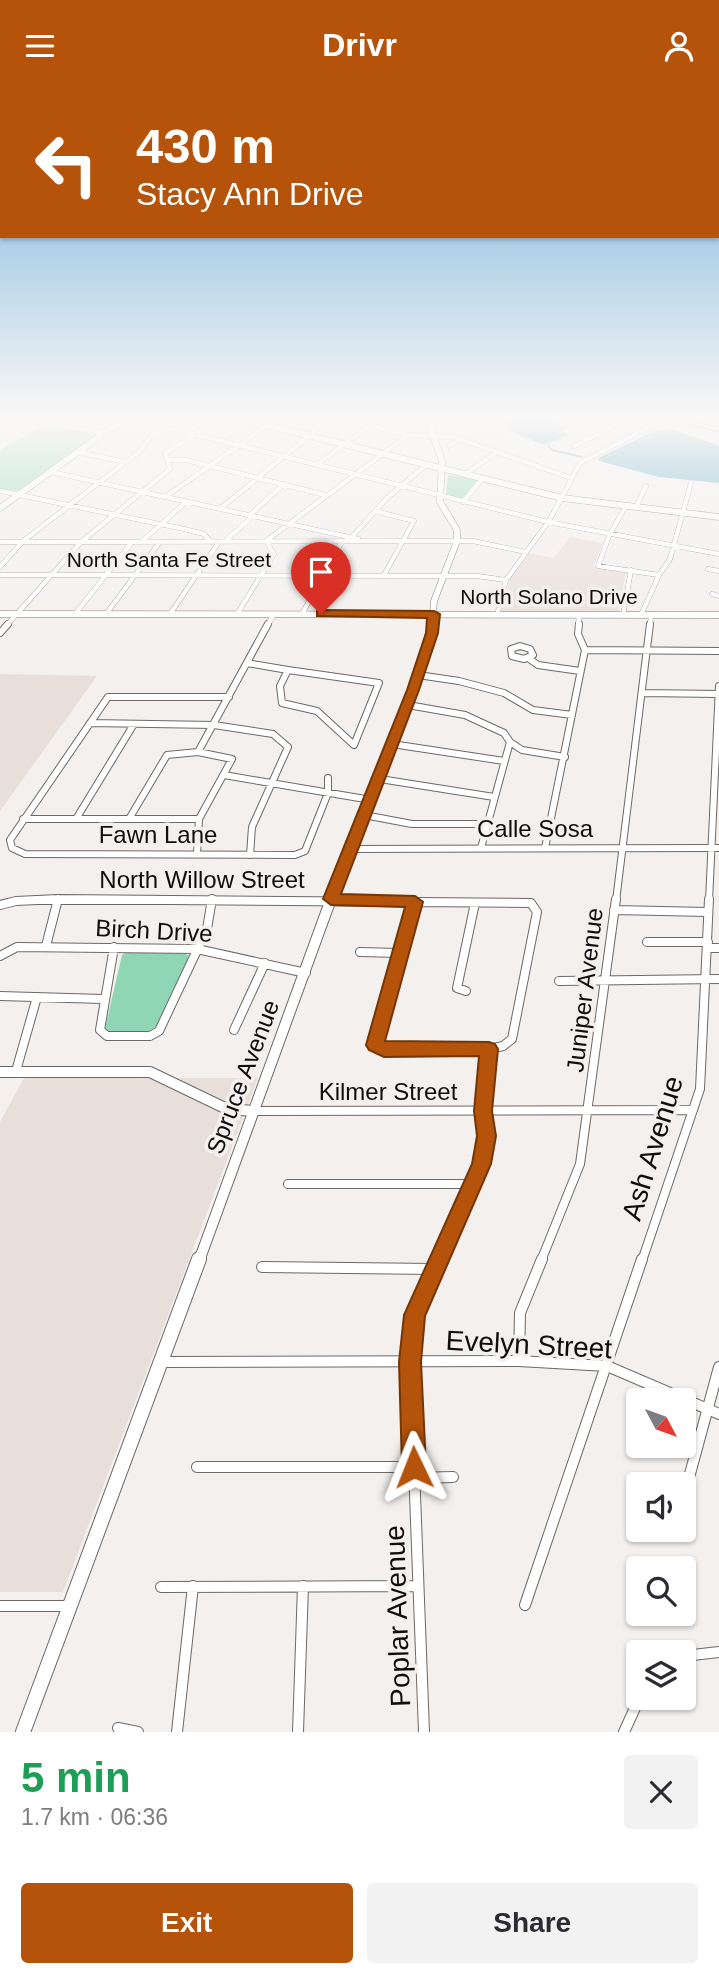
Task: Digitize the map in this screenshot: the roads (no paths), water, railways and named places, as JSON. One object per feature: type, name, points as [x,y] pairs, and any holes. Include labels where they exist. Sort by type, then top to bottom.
[{"type":"main road","points":[[0,508],[20,493]]},
{"type":"main road","points":[[441,493],[442,508],[457,530],[457,541]]},
{"type":"main road","points":[[539,493],[562,498],[719,517]]},
{"type":"main road","name":"Spruce Avenue","points":[[23,1732],[306,973],[331,899],[408,705],[432,633],[434,601],[457,541]]},
{"type":"main road","name":"North Solano Drive","points":[[0,614],[719,615]]},
{"type":"main road","points":[[0,1072],[150,1072],[227,1109],[254,1111]]},
{"type":"street","points":[[12,493],[204,534],[211,542]]},
{"type":"street","points":[[0,567],[23,541],[85,493]]},
{"type":"street","points":[[0,633],[81,542],[141,493]]},
{"type":"street","points":[[145,493],[372,543]]},
{"type":"street","points":[[165,497],[172,493]]},
{"type":"street","points":[[221,509],[241,493]]},
{"type":"street","points":[[170,614],[194,576],[221,542],[275,493]]},
{"type":"street","points":[[316,493],[325,495]]},
{"type":"street","points":[[266,543],[328,493]]},
{"type":"street","points":[[302,614],[341,543],[351,538],[393,493]]},
{"type":"street","points":[[427,493],[548,522],[719,554]]},
{"type":"street","points":[[463,502],[471,493]]},
{"type":"street","points":[[497,615],[506,580],[548,522],[564,493]]},
{"type":"street","points":[[636,507],[643,493]]},
{"type":"street","points":[[641,615],[674,547],[689,493]]},
{"type":"street","points":[[141,542],[186,502]]},
{"type":"street","points":[[626,506],[610,535],[598,566],[659,575]]},
{"type":"street","points":[[375,511],[414,520],[384,575]]},
{"type":"street","points":[[0,542],[474,541],[526,552]]},
{"type":"street","points":[[75,614],[132,542]]},
{"type":"street","points":[[106,614],[160,542]]},
{"type":"street","points":[[266,543],[274,554]]},
{"type":"street","points":[[237,614],[281,543]]},
{"type":"street","points":[[708,569],[719,571]]},
{"type":"street","points":[[623,615],[631,570]]},
{"type":"street","name":"North Santa Fe Street","points":[[0,575],[384,575],[506,580]]},
{"type":"street","points":[[712,594],[719,596]]},
{"type":"street","points":[[198,752],[274,614]]},
{"type":"street","name":"Juniper Avenue","points":[[519,1361],[520,1313],[580,1164],[652,614]]},
{"type":"street","points":[[545,848],[585,650],[578,634],[579,615]]},
{"type":"street","points":[[585,650],[719,651]]},
{"type":"street","points":[[528,658],[538,665],[580,671]]},
{"type":"street","points":[[247,663],[379,683],[354,745],[317,711],[282,703],[280,686],[288,670]]},
{"type":"street","points":[[418,675],[459,681],[504,693],[533,710],[572,715]]},
{"type":"street","points":[[643,693],[719,690]]},
{"type":"street","name":"Ash Avenue","points":[[525,1605],[607,1366],[690,1110],[700,1089],[708,945],[707,912],[715,848],[719,690]]},
{"type":"street","points":[[23,819],[108,697],[229,697]]},
{"type":"street","points":[[408,705],[465,715],[504,733],[510,743],[522,750],[565,757]]},
{"type":"street","points":[[90,723],[214,725],[273,734],[288,747],[251,827],[250,855]]},
{"type":"street","points":[[76,819],[134,724]]},
{"type":"street","points":[[481,848],[510,743]]},
{"type":"street","points":[[392,744],[504,761]]},
{"type":"street","points":[[129,819],[167,755],[198,752],[232,759],[200,819],[197,854]]},
{"type":"street","points":[[224,775],[371,800]]},
{"type":"street","points":[[328,778],[328,793]]},
{"type":"street","points":[[380,779],[494,797]]},
{"type":"street","name":"Fawn Lane","points":[[23,819],[10,840],[12,848],[26,854],[295,855],[305,851],[328,793]]},
{"type":"street","points":[[364,815],[412,824],[487,824]]},
{"type":"street","points":[[23,819],[200,819]]},
{"type":"street","name":"Calle Sosa","points":[[350,849],[715,848]]},
{"type":"street","points":[[709,898],[719,898]]},
{"type":"street","points":[[46,946],[58,899]]},
{"type":"street","name":"North Willow Street","points":[[0,905],[16,901],[58,899],[331,899],[531,903],[537,912],[512,1039],[503,1046],[489,1049]]},
{"type":"street","points":[[114,947],[103,999],[100,1030],[107,1036],[150,1036],[159,1031],[207,929],[212,899]]},
{"type":"street","points":[[415,902],[375,1045],[384,1049],[489,1049]]},
{"type":"street","points":[[466,991],[457,988],[475,903]]},
{"type":"street","points":[[614,910],[707,912]]},
{"type":"street","points":[[647,942],[719,948]]},
{"type":"street","name":"Birch Drive","points":[[0,956],[17,947],[197,949],[306,973]]},
{"type":"street","points":[[360,952],[399,953]]},
{"type":"street","points":[[234,1030],[265,963]]},
{"type":"street","points":[[559,981],[719,979]]},
{"type":"street","points":[[0,996],[103,999]]},
{"type":"street","points":[[16,1072],[37,997]]},
{"type":"street","name":"Poplar Avenue","points":[[424,1732],[410,1362],[414,1315],[481,1164],[487,1136],[483,1111],[489,1049]]},
{"type":"street","name":"Kilmer Street","points":[[254,1111],[690,1110]]},
{"type":"street","points":[[288,1184],[472,1184]]},
{"type":"street","points":[[262,1267],[434,1269]]},
{"type":"street","name":"Evelyn Street","points":[[160,1362],[519,1361],[607,1366],[719,1414]]},
{"type":"street","points":[[691,1472],[719,1367]]},
{"type":"street","points":[[197,1467],[414,1472],[453,1477]]},
{"type":"street","points":[[177,1732],[192,1586]]},
{"type":"street","points":[[298,1732],[303,1586]]},
{"type":"street","points":[[161,1587],[418,1586]]},
{"type":"street","points":[[0,1605],[69,1606]]},
{"type":"street","points":[[696,1654],[719,1651]]},
{"type":"street","points":[[624,1732],[634,1710]]},
{"type":"street","points":[[118,1728],[138,1732]]}]
